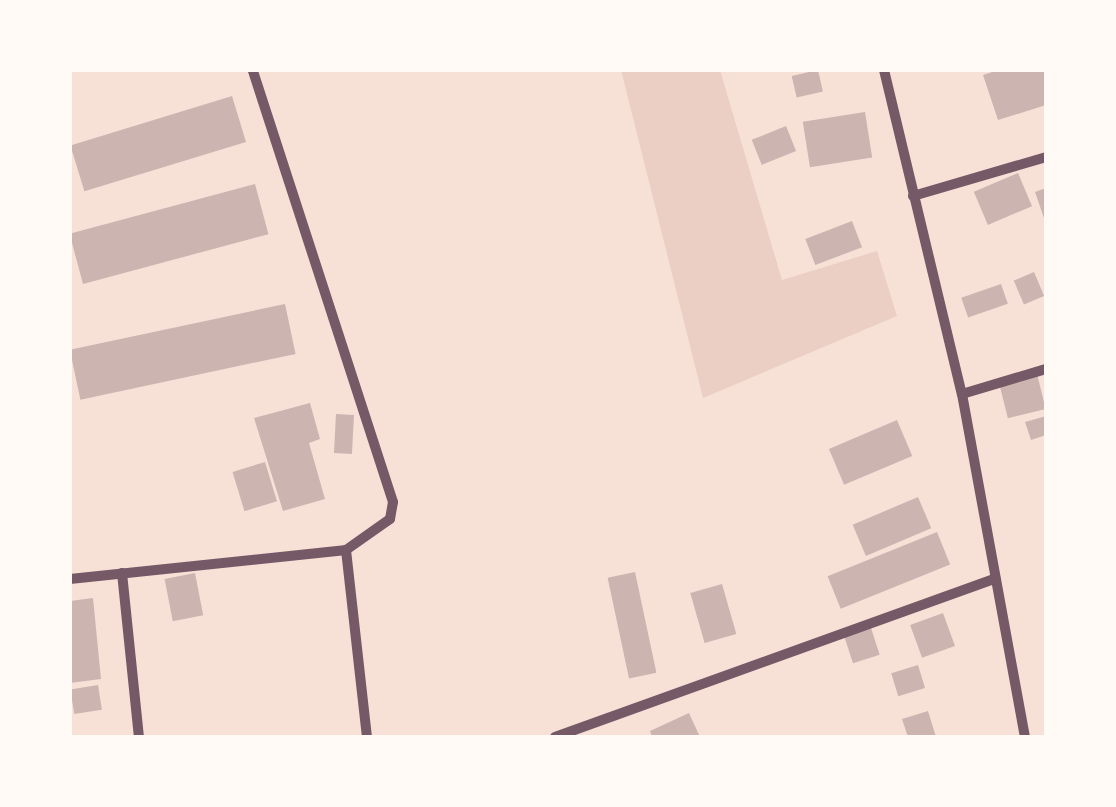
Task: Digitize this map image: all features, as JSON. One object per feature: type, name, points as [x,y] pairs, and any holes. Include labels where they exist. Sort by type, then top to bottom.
[{"type":"street","points":[[70,579],[346,550],[378,535],[392,502],[253,70]]},
{"type":"street","points":[[884,70],[962,394],[1025,737]]},
{"type":"street","points":[[913,196],[1046,158]]},
{"type":"street","points":[[962,394],[1046,369]]},
{"type":"street","points":[[346,550],[367,737]]},
{"type":"street","points":[[122,573],[139,737]]},
{"type":"street","points":[[555,737],[995,579]]},
{"type":"shaded area","points":[[621,70],[720,70],[782,280],[877,251],[897,316],[703,398]]},
{"type":"building","points":[[818,70],[823,91],[797,98],[792,76]]},
{"type":"building","points":[[998,70],[1046,70],[1046,105],[998,120],[983,75]]},
{"type":"building","points":[[232,96],[246,142],[84,191],[70,145]]},
{"type":"building","points":[[865,112],[872,157],[810,167],[803,122]]},
{"type":"building","points":[[786,126],[796,151],[762,165],[752,140]]},
{"type":"building","points":[[1018,173],[1032,206],[988,225],[974,192]]},
{"type":"building","points":[[255,184],[268,234],[83,284],[70,234]]},
{"type":"building","points":[[1046,188],[1046,221],[1045,221],[1035,192]]},
{"type":"building","points":[[852,221],[862,247],[815,265],[805,239]]},
{"type":"building","points":[[1034,272],[1044,296],[1024,305],[1014,281]]},
{"type":"building","points":[[1001,284],[1008,304],[968,318],[961,298]]},
{"type":"building","points":[[285,304],[296,354],[80,400],[70,350]]},
{"type":"building","points":[[1037,374],[1046,409],[1008,418],[999,383]]},
{"type":"building","points":[[310,403],[320,439],[309,443],[325,499],[283,511],[254,418]]},
{"type":"building","points":[[336,414],[354,415],[352,454],[334,453]]},
{"type":"building","points":[[1046,416],[1046,435],[1031,440],[1025,422]]},
{"type":"building","points":[[897,420],[912,456],[844,485],[829,449]]},
{"type":"building","points":[[265,462],[277,501],[244,511],[232,472]]},
{"type":"building","points":[[918,497],[931,528],[866,556],[853,525]]},
{"type":"building","points":[[937,532],[950,564],[841,609],[828,576]]},
{"type":"building","points":[[635,572],[656,673],[629,679],[608,578]]},
{"type":"building","points":[[195,573],[203,615],[173,621],[165,579]]},
{"type":"building","points":[[722,584],[736,634],[705,643],[690,593]]},
{"type":"building","points":[[93,598],[101,679],[70,683],[70,601]]},
{"type":"building","points":[[943,613],[955,646],[922,658],[910,625]]},
{"type":"building","points":[[871,628],[880,655],[853,663],[844,637]]},
{"type":"building","points":[[918,665],[925,688],[898,696],[891,673]]},
{"type":"building","points":[[98,685],[102,710],[74,714],[70,689]]},
{"type":"building","points":[[928,711],[936,737],[908,737],[902,719]]},
{"type":"building","points":[[689,713],[700,737],[652,737],[650,731]]}]
